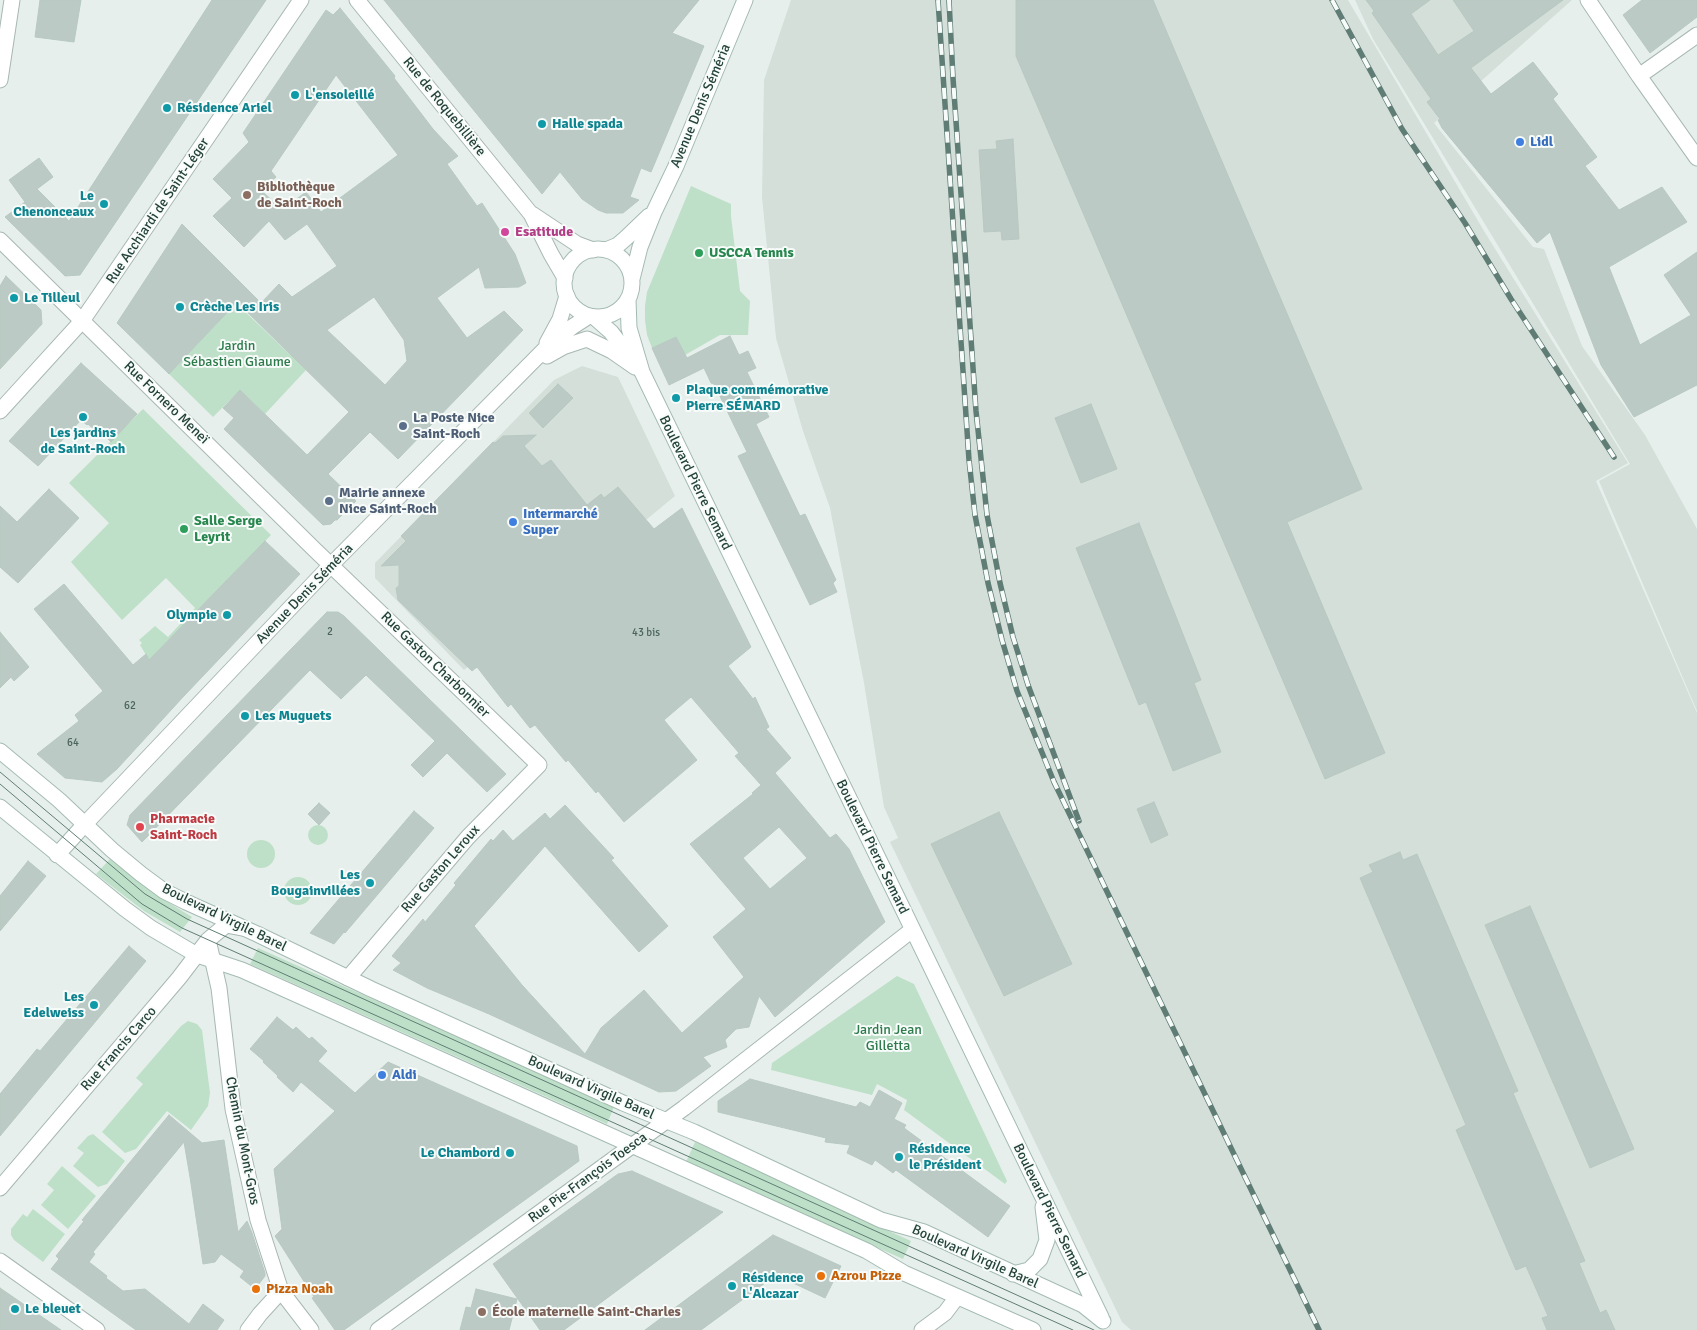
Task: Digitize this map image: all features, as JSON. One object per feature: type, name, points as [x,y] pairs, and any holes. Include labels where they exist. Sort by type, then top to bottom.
[{"type":"street","points":[[0,80],[12,0]]},
{"type":"street","name":"Rue Acchiardi de Saint-Léger","points":[[0,411],[82,321],[302,0]]},
{"type":"street","name":"Rue de Roquebillière","points":[[357,0],[531,214],[565,278]]},
{"type":"street","name":"Avenue Denis Séméria","points":[[632,280],[640,247],[654,212],[676,166],[745,0]]},
{"type":"street","points":[[1588,0],[1697,158]]},
{"type":"street","points":[[1639,76],[1697,35]]},
{"type":"street","name":"Avenue Denis Séméria","points":[[599,250],[618,245],[654,212]]},
{"type":"street","name":"Rue de Roquebillière","points":[[531,214],[577,244],[599,250]]},
{"type":"street","name":"Rue Fornero Meneï","points":[[0,240],[331,565]]},
{"type":"street","points":[[599,250],[621,257],[632,280],[632,289],[622,307],[614,313],[605,316],[592,316],[576,309],[567,296],[565,278],[568,268],[574,259],[583,253],[599,250]]},
{"type":"street","name":"Avenue Denis Séméria","points":[[544,350],[560,319],[567,296]]},
{"type":"street","name":"Boulevard Pierre Semard","points":[[628,299],[629,328],[642,372],[1106,1326]]},
{"type":"street","name":"Avenue Denis Séméria","points":[[85,824],[331,565],[528,366],[572,327],[592,316]]},
{"type":"street","name":"Boulevard Pierre Semard","points":[[592,316],[611,332],[642,372]]},
{"type":"street","name":"Avenue Denis Séméria","points":[[528,366],[563,347],[587,340],[612,351],[642,372]]},
{"type":"street","name":"Rue Gaston Charbonnier","points":[[331,565],[539,765]]},
{"type":"street","name":"Boulevard Virgile Barel","points":[[0,751],[59,800],[112,850],[164,891],[348,978],[615,1100],[667,1120],[881,1220],[924,1232],[1083,1305],[1106,1326]]},
{"type":"street","name":"Rue Gaston Leroux","points":[[348,978],[468,837],[539,765]]},
{"type":"street","points":[[0,808],[151,928],[197,955],[242,970],[867,1251],[904,1273],[1033,1330]]},
{"type":"street","points":[[57,855],[85,824]]},
{"type":"street","name":"Rue Francis Carco","points":[[0,1188],[208,940],[226,925],[244,928]]},
{"type":"street","name":"Rue Pie-François Toesca","points":[[378,1330],[667,1120],[912,930]]},
{"type":"street","name":"Chemin du Mont-Gros","points":[[208,940],[219,988],[233,1110],[258,1220],[281,1291],[311,1330]]},
{"type":"street","points":[[1013,1274],[1029,1270],[1040,1259],[1047,1240],[1042,1196]]},
{"type":"street","points":[[0,1261],[98,1330]]},
{"type":"street","points":[[248,1330],[281,1291]]},
{"type":"street","points":[[922,1330],[945,1314],[957,1296]]},
{"type":"shaded area","points":[[791,0],[1348,0],[1484,231],[1628,463],[1596,481],[1697,713],[1697,1330],[1131,1330],[1122,1322],[890,842],[898,838],[884,807],[864,683],[830,508],[803,431],[776,338],[762,197],[764,80]]},
{"type":"shaded area","points":[[1355,0],[1572,0],[1434,123],[1533,247],[1544,249],[1582,346],[1645,435],[1697,529],[1697,711],[1599,481],[1630,464],[1373,39]]},
{"type":"shaded area","points":[[582,366],[618,377],[675,496],[464,670],[375,578],[375,563],[554,380]]},
{"type":"green space","name":"USCCA Tennis","points":[[691,186],[731,204],[740,291],[750,301],[748,335],[720,335],[685,355],[676,337],[652,348],[647,335],[645,306],[647,292]]},
{"type":"green space","name":"Jardin Sébastien Giaume","points":[[236,303],[306,370],[265,414],[240,390],[213,417],[169,374]]},
{"type":"green space","name":"Salle Serge Leyrit","points":[[143,409],[271,535],[149,660],[139,640],[155,626],[168,637],[195,608],[166,578],[122,620],[71,562],[109,523],[69,483]]},
{"type":"green space","points":[[318,825],[325,828],[328,835],[325,842],[318,845],[311,842],[308,835],[311,828]]},
{"type":"green space","points":[[261,840],[271,844],[275,854],[271,864],[261,868],[251,864],[247,854],[251,844]]},
{"type":"green space","points":[[110,859],[153,893],[192,917],[180,932],[144,911],[96,874]]},
{"type":"green space","points":[[298,877],[308,881],[312,891],[308,901],[298,905],[288,901],[284,891],[288,881]]},
{"type":"green space","points":[[258,948],[614,1107],[607,1124],[250,964]]},
{"type":"green space","name":"Jardin Jean Gilletta","points":[[897,976],[914,984],[1007,1181],[1005,1184],[904,1110],[907,1100],[877,1084],[872,1095],[771,1070],[772,1063]]},
{"type":"green space","points":[[188,1021],[197,1024],[202,1030],[210,1093],[208,1106],[191,1130],[167,1111],[136,1149],[125,1153],[102,1132],[143,1084],[136,1078],[181,1026]]},
{"type":"green space","points":[[93,1134],[125,1161],[107,1184],[98,1187],[73,1166],[84,1153],[77,1148],[88,1136]]},
{"type":"green space","points":[[695,1142],[911,1241],[903,1259],[686,1162]]},
{"type":"green space","points":[[62,1166],[96,1196],[68,1229],[41,1205],[54,1190],[47,1184]]},
{"type":"green space","points":[[33,1209],[65,1234],[43,1262],[14,1240],[11,1235],[11,1229],[23,1214],[27,1217]]},
{"type":"building","points":[[40,0],[81,0],[74,42],[35,37]]},
{"type":"building","points":[[212,0],[266,0],[80,275],[65,276],[5,217],[25,202],[9,180],[39,158],[53,177],[37,189],[69,221]]},
{"type":"building","name":"Halle spada","points":[[384,0],[699,0],[672,33],[704,46],[651,172],[641,168],[630,197],[639,200],[623,213],[606,213],[582,199],[560,172],[542,194]]},
{"type":"building","points":[[1016,0],[1153,0],[1362,489],[1287,522],[1385,753],[1325,779],[1016,56]]},
{"type":"building","points":[[1366,0],[1430,0],[1411,14],[1438,55],[1474,31],[1453,0],[1563,0],[1471,68],[1491,94],[1533,62],[1558,94],[1553,99],[1597,157],[1585,166],[1619,210],[1662,187],[1687,222],[1609,267],[1640,345],[1691,315],[1664,275],[1697,252],[1697,385],[1634,417],[1601,365],[1550,232],[1537,243],[1442,128],[1438,120],[1440,119],[1427,102],[1431,99],[1372,13],[1374,11]]},
{"type":"building","points":[[1642,0],[1697,0],[1697,17],[1650,53],[1623,15]]},
{"type":"building","points":[[340,8],[395,76],[394,78],[433,129],[458,156],[447,164],[477,206],[482,203],[515,254],[526,283],[519,287],[485,288],[479,267],[437,298],[467,338],[504,311],[523,330],[398,459],[370,432],[328,474],[356,501],[337,520],[331,524],[323,525],[224,429],[234,418],[223,408],[240,390],[307,455],[349,412],[237,302],[169,374],[117,323],[182,224],[261,303],[279,284],[292,297],[337,266],[307,224],[285,240],[269,221],[244,247],[213,216],[232,198],[213,179],[249,142],[243,133],[326,10],[333,15]],"holes":[[[336,75],[398,155],[321,212],[306,192],[282,210],[262,191],[276,177],[271,171]],[[374,297],[404,340],[407,361],[385,385],[327,330]]]},
{"type":"building","points":[[1013,139],[1019,239],[1002,240],[1001,231],[984,232],[979,150],[997,149],[996,141]]},
{"type":"building","name":"Le Tilleul","points":[[6,276],[41,310],[42,324],[0,369],[0,286]]},
{"type":"building","points":[[730,336],[739,355],[748,351],[756,368],[747,372],[769,417],[756,424],[800,516],[805,514],[836,580],[833,583],[837,592],[810,605],[738,456],[747,452],[714,384],[711,383],[704,368],[669,385],[652,348],[676,337],[687,358]]},
{"type":"building","name":"Les jardins de Saint-Roch","points":[[81,363],[137,414],[111,442],[99,430],[97,432],[81,420],[38,466],[9,441]]},
{"type":"building","points":[[558,384],[573,398],[543,428],[529,413]]},
{"type":"building","points":[[1091,404],[1117,469],[1081,483],[1055,418]]},
{"type":"building","points":[[536,435],[524,446],[542,466],[551,460],[587,505],[601,494],[604,498],[618,487],[654,529],[682,508],[751,647],[728,666],[753,699],[755,697],[769,727],[766,729],[791,758],[775,773],[830,838],[836,834],[849,849],[885,922],[775,1017],[759,996],[749,1027],[736,1029],[725,1040],[727,1047],[703,1057],[711,1066],[676,1091],[659,1092],[489,1014],[427,988],[393,970],[401,963],[392,956],[423,919],[425,922],[456,885],[454,883],[491,839],[493,841],[503,830],[513,841],[545,813],[550,819],[565,805],[614,858],[611,860],[668,926],[639,952],[545,846],[474,926],[522,985],[585,1054],[601,1028],[644,990],[682,1033],[744,977],[713,937],[746,909],[690,844],[753,794],[761,785],[735,756],[739,753],[691,697],[664,720],[697,760],[624,822],[598,791],[596,793],[568,760],[566,762],[535,725],[530,728],[511,704],[508,707],[477,667],[472,671],[398,600],[396,588],[399,586],[399,565],[381,566],[406,541],[401,536],[493,442],[495,443],[503,436]],"holes":[[[779,827],[807,858],[770,889],[743,858]]]},
{"type":"building","points":[[49,489],[79,518],[18,583],[0,567],[0,506],[17,522]]},
{"type":"building","points":[[1139,523],[1201,680],[1194,683],[1221,752],[1173,771],[1146,702],[1139,705],[1076,548]]},
{"type":"building","points":[[265,541],[300,574],[117,769],[102,782],[65,778],[37,754],[79,721],[75,715],[103,691],[34,609],[64,584],[133,665],[146,654],[149,660]]},
{"type":"building","name":"Les Muguets","points":[[327,612],[338,612],[344,616],[506,774],[487,792],[447,753],[423,777],[411,765],[435,741],[366,675],[341,699],[310,670],[142,842],[127,825],[130,815]]},
{"type":"building","points":[[0,632],[29,667],[14,681],[11,677],[0,688]]},
{"type":"building","points":[[1154,802],[1168,835],[1151,843],[1137,809]]},
{"type":"building","points":[[319,803],[330,813],[319,825],[308,814]]},
{"type":"building","name":"Les Bougainvillées","points":[[414,811],[434,828],[345,933],[334,944],[310,933]]},
{"type":"building","points":[[999,812],[1072,964],[1004,996],[931,844]]},
{"type":"building","points":[[1400,852],[1403,860],[1417,854],[1518,1091],[1513,1093],[1585,1261],[1579,1263],[1600,1313],[1606,1310],[1615,1330],[1547,1330],[1542,1318],[1548,1316],[1526,1266],[1516,1270],[1456,1130],[1466,1125],[1360,878],[1373,872],[1369,865]]},
{"type":"building","points":[[28,861],[46,876],[0,931],[0,896]]},
{"type":"building","points":[[1530,906],[1634,1149],[1590,1168],[1485,925]]},
{"type":"building","name":"Les Edelweiss","points":[[129,946],[146,961],[0,1136],[0,1094],[37,1049],[40,1051]]},
{"type":"building","points":[[277,1017],[293,1030],[296,1027],[309,1039],[312,1037],[327,1051],[318,1061],[355,1093],[388,1062],[577,1146],[579,1161],[344,1330],[335,1330],[312,1298],[314,1297],[275,1236],[282,1229],[274,1169],[335,1111],[301,1082],[293,1092],[250,1049]]},
{"type":"building","name":"Résidence le Président","points":[[750,1079],[856,1107],[860,1102],[870,1107],[879,1090],[902,1103],[894,1119],[906,1125],[904,1128],[1010,1206],[988,1237],[896,1170],[893,1173],[875,1160],[872,1165],[847,1153],[850,1145],[825,1142],[826,1138],[718,1112],[718,1101]]},
{"type":"building","points":[[169,1115],[202,1143],[224,1140],[238,1232],[247,1221],[265,1276],[255,1289],[240,1277],[244,1271],[221,1254],[215,1262],[203,1264],[184,1142],[93,1252],[95,1254],[89,1262],[123,1291],[145,1289],[189,1324],[203,1304],[224,1320],[217,1330],[136,1330],[51,1269],[59,1259],[56,1256],[84,1221],[82,1220]]},
{"type":"building","points":[[632,1171],[723,1212],[564,1330],[540,1330],[493,1264],[618,1174]]},
{"type":"building","name":"Résidence L'Alcazar","points":[[773,1235],[841,1266],[825,1298],[776,1275],[701,1330],[645,1330]]},
{"type":"building","name":"Le bleuet","points":[[0,1288],[61,1330],[0,1330]]},
{"type":"building","name":"École maternelle Saint-Charles","points":[[476,1289],[517,1299],[509,1330],[460,1330],[466,1307],[471,1308]]},
{"type":"tram line","points":[[0,772],[145,894],[187,919],[1094,1330]]},
{"type":"tram line","points":[[0,784],[142,904],[182,928],[1073,1330]]},
{"type":"railway","points":[[938,0],[969,460],[975,515],[988,583],[1002,640],[1017,691],[1054,782],[1319,1330]]},
{"type":"railway","points":[[949,0],[976,411],[987,515],[1013,637],[1028,685],[1079,821]]},
{"type":"railway","points":[[1332,0],[1402,129],[1465,223],[1511,299],[1614,457]]},
{"type":"place","name":"L'ensoleillé","points":[[295,95]]},
{"type":"place","name":"Résidence Ariel","points":[[167,108]]},
{"type":"place","name":"Halle spada","points":[[542,124]]},
{"type":"place","name":"Lidl","points":[[1520,142]]},
{"type":"place","name":"Bibliothèque de Saint-Roch","points":[[247,195]]},
{"type":"place","name":"Le Chenonceaux","points":[[104,204]]},
{"type":"place","name":"Esatitude","points":[[505,232]]},
{"type":"place","name":"USCCA Tennis","points":[[699,253]]},
{"type":"place","name":"Le Tilleul","points":[[14,298]]},
{"type":"place","name":"Crèche Les Iris","points":[[180,307]]},
{"type":"place","name":"Plaque commémorative Pierre SÉMARD","points":[[676,398]]},
{"type":"place","name":"Les jardins de Saint-Roch","points":[[83,417]]},
{"type":"place","name":"La Poste Nice Saint-Roch","points":[[403,426]]},
{"type":"place","name":"Mairie annexe Nice Saint-Roch","points":[[329,501]]},
{"type":"place","name":"Intermarché Super","points":[[513,522]]},
{"type":"place","name":"Salle Serge Leyrit","points":[[184,529]]},
{"type":"place","name":"Olympie","points":[[227,615]]},
{"type":"place","name":"Les Muguets","points":[[245,716]]},
{"type":"place","name":"Pharmacie Saint-Roch","points":[[140,827]]},
{"type":"place","name":"Les Bougainvillées","points":[[370,883]]},
{"type":"place","name":"Les Edelweiss","points":[[94,1005]]},
{"type":"place","name":"Aldi","points":[[382,1075]]},
{"type":"place","name":"Le Chambord","points":[[510,1153]]},
{"type":"place","name":"Résidence le Président","points":[[899,1157]]},
{"type":"place","name":"Azrou Pizze","points":[[821,1276]]},
{"type":"place","name":"Résidence L'Alcazar","points":[[732,1286]]},
{"type":"place","name":"Pizza Noah","points":[[256,1289]]},
{"type":"place","name":"Le bleuet","points":[[15,1309]]},
{"type":"place","name":"École maternelle Saint-Charles","points":[[482,1312]]}]
